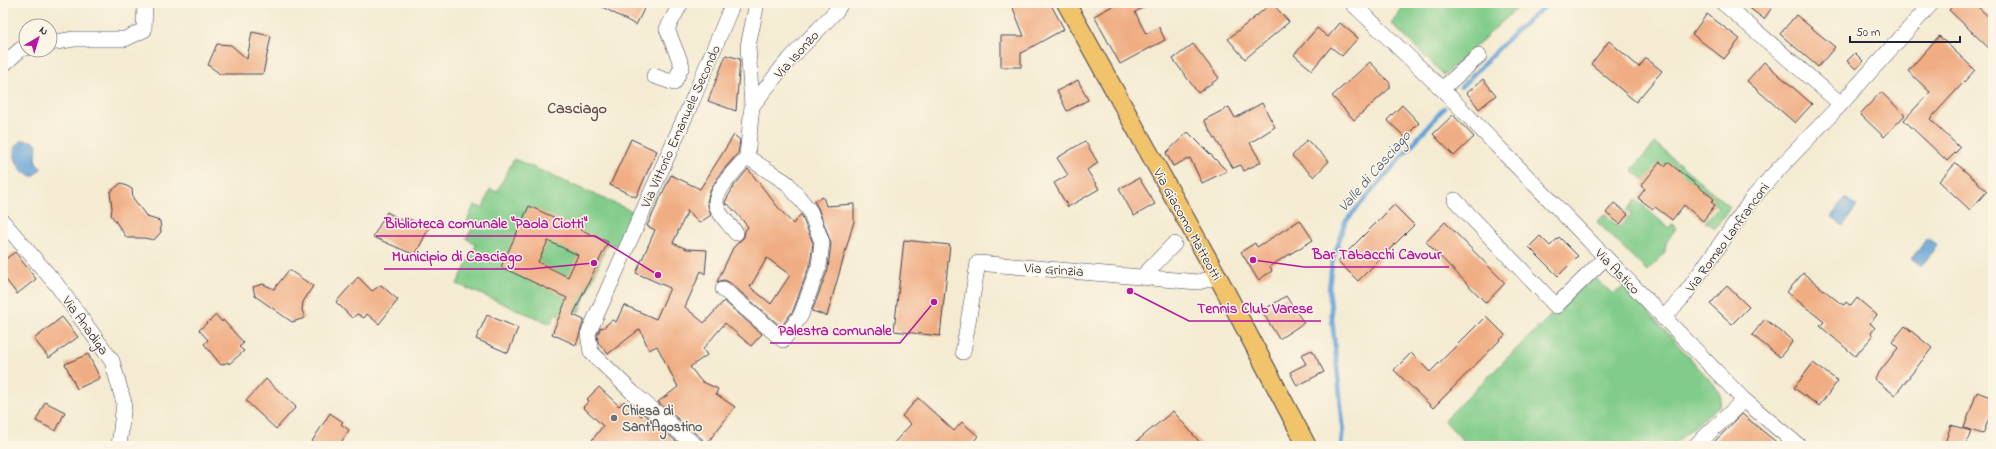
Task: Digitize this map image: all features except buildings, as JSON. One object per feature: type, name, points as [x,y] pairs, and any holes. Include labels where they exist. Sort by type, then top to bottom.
[{"type":"main road","name":"Via Giacomo Matteotti","points":[[1066,3],[1218,277],[1307,446]]},
{"type":"street","points":[[58,42],[74,39],[125,40],[144,30],[145,3]]},
{"type":"street","points":[[674,83],[682,66],[667,29],[681,3]]},
{"type":"street","name":"Via Vittorio Emanuele Secondo","points":[[696,446],[633,393],[591,352],[588,334],[693,99],[733,3]]},
{"type":"street","points":[[736,233],[716,206],[716,199],[721,188],[747,157],[752,106],[748,46],[756,3]]},
{"type":"street","name":"Via Isonzo","points":[[752,106],[785,64],[837,10],[841,3]]},
{"type":"street","name":"Via Astico","points":[[1352,3],[1442,89],[1604,258],[1744,400],[1800,446]]},
{"type":"street","points":[[1723,3],[1841,104]]},
{"type":"street","name":"Via Romeo Lanfranconi","points":[[1663,318],[1683,297],[1698,278],[1752,199],[1841,104],[1932,3]]},
{"type":"street","points":[[3,65],[18,52]]},
{"type":"street","points":[[1442,89],[1479,56]]},
{"type":"street","points":[[654,76],[674,83],[693,99]]},
{"type":"street","points":[[722,289],[784,340],[801,315],[819,266],[822,242],[810,211],[787,183],[747,157]]},
{"type":"street","points":[[1455,200],[1556,306],[1604,258]]},
{"type":"street","name":"Via Anadiga","points":[[3,222],[57,285],[112,362],[124,403],[119,446]]},
{"type":"street","points":[[1142,277],[1174,244]]},
{"type":"street","name":"Via Grinzia","points":[[963,352],[978,263],[1198,282],[1218,277]]},
{"type":"street","points":[[1695,446],[1744,400]]},
{"type":"green space","points":[[1406,3],[1523,3],[1444,75],[1391,23]]},
{"type":"green space","points":[[1655,143],[1730,207],[1715,228],[1705,222],[1718,207],[1711,202],[1714,198],[1703,190],[1701,192],[1668,163],[1645,181],[1632,170]]},
{"type":"green space","points":[[514,159],[641,215],[626,247],[607,244],[579,312],[573,311],[568,321],[555,314],[551,324],[457,284],[476,245],[466,238],[473,228],[466,224],[474,205],[483,208],[490,189],[497,192]]},
{"type":"green space","points":[[1636,200],[1669,228],[1672,224],[1676,228],[1666,243],[1665,253],[1647,271],[1597,222],[1605,214],[1618,227],[1622,225],[1631,214],[1627,211]]},
{"type":"green space","points":[[1592,275],[1613,294],[1625,286],[1716,387],[1721,397],[1720,405],[1671,446],[1468,446],[1444,420]]},
{"type":"water","points":[[23,140],[32,141],[37,144],[36,163],[42,168],[34,176],[25,173],[19,167],[15,158],[14,149],[19,142]]},
{"type":"water","points":[[1845,198],[1857,206],[1843,226],[1831,217]]},
{"type":"water","points":[[1927,238],[1937,245],[1922,266],[1912,259]]},
{"type":"waterway","name":"Valle di Casciago","points":[[1461,87],[1515,32],[1549,3]]},
{"type":"waterway","name":"Valle di Casciago","points":[[1341,446],[1343,426],[1329,289],[1332,263],[1345,222],[1444,108]]},
{"type":"place","name":"Bar Tabacchi Cavour","points":[[1253,260]]},
{"type":"place","name":"Municipio di Casciago","points":[[594,263]]},
{"type":"place","name":"Biblioteca comunale \"Paola Ciotti\"","points":[[658,275]]},
{"type":"place","name":"Tennis Club Varese","points":[[1130,291]]},
{"type":"place","name":"Palestra comunale","points":[[934,302]]},
{"type":"place","name":"Chiesa di Sant'Agostino","points":[[614,418]]},
{"type":"district","name":"Casciago","points":[[577,107]]}]
